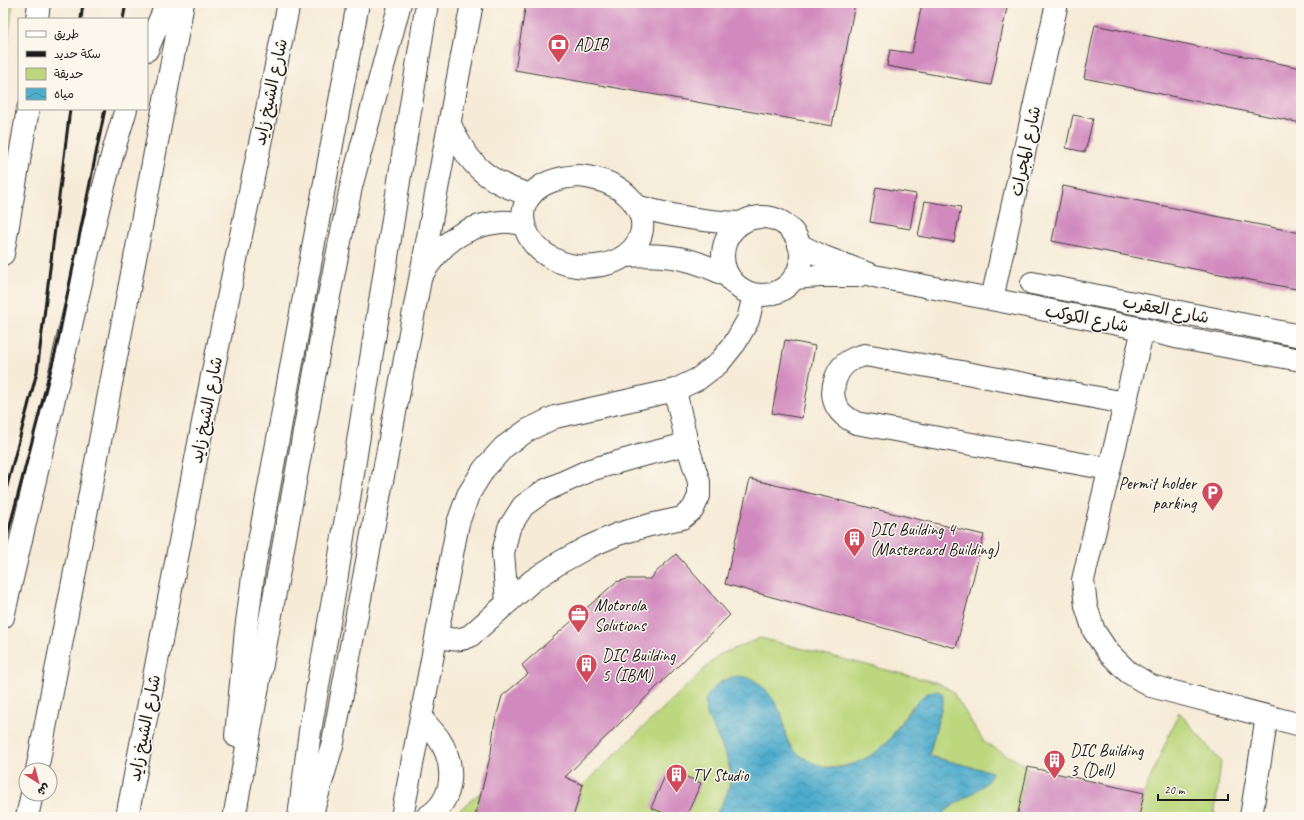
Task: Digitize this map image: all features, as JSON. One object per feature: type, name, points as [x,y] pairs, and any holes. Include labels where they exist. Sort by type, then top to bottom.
[{"type":"main road","points":[[37,18],[39,3]]},
{"type":"main road","points":[[148,48],[167,3]]},
{"type":"main road","points":[[39,762],[183,3]]},
{"type":"main road","name":"شارع الشيخ زايد","points":[[127,817],[212,376],[289,3]]},
{"type":"main road","points":[[235,815],[235,753],[239,699],[254,569],[358,3]]},
{"type":"main road","points":[[235,815],[338,248],[351,187],[400,3]]},
{"type":"main road","points":[[299,817],[313,716],[334,594],[427,3]]},
{"type":"main road","points":[[311,817],[333,742],[472,3]]},
{"type":"main road","name":"شارع المجرات","points":[[992,299],[1057,3]]},
{"type":"main road","points":[[3,254],[28,110]]},
{"type":"main road","points":[[3,617],[99,206],[126,110]]},
{"type":"main road","points":[[450,124],[457,141],[468,157],[481,171],[496,182],[531,195]]},
{"type":"main road","points":[[627,256],[640,238],[642,227],[641,216],[631,199],[620,189],[608,182],[579,176],[565,177],[551,182],[538,188],[531,195],[523,214],[523,224],[527,235],[546,255],[559,261],[588,267],[603,265],[627,256],[648,254],[669,255],[689,259],[728,276]]},
{"type":"main road","points":[[636,206],[677,217],[741,223]]},
{"type":"main road","points":[[764,217],[776,220],[786,226],[794,234],[799,245],[801,256],[799,268],[794,278],[777,292],[766,295],[754,295],[739,288],[728,276],[724,267],[724,247],[728,237],[741,223],[752,218],[764,217]]},
{"type":"main road","points":[[421,276],[432,258],[446,244],[463,232],[482,225],[502,222],[523,224]]},
{"type":"main road","name":"شارع الكوكب","points":[[799,245],[830,260],[874,276],[1143,328],[1180,338],[1301,360]]},
{"type":"main road","name":"شارع الكوكب","points":[[794,278],[820,276],[874,276]]},
{"type":"main road","name":"شارع العقرب","points":[[1032,282],[1301,336]]},
{"type":"main road","points":[[402,817],[458,523],[468,495],[484,470],[504,447],[528,430],[554,417],[675,390],[698,379],[719,363],[735,343],[748,320],[754,295]]},
{"type":"main road","points":[[1143,328],[1083,580],[1086,606],[1094,630],[1108,652],[1128,672],[1151,686],[1301,725]]},
{"type":"main road","points":[[1109,469],[856,423],[846,417],[837,407],[833,394],[835,380],[842,368],[852,359],[865,355],[1125,403]]},
{"type":"main road","points":[[437,636],[456,640],[470,636],[532,581],[588,547],[625,532],[682,518],[693,509],[698,496],[699,482],[687,444],[675,390]]},
{"type":"main road","points":[[507,602],[503,553],[509,528],[523,506],[544,491],[590,470],[687,444]]},
{"type":"main road","points":[[1251,817],[1267,716]]},
{"type":"main road","points":[[421,718],[439,739],[448,757],[450,766],[450,785],[444,800],[438,808],[427,817]]},
{"type":"main road","points":[[28,817],[31,802]]},
{"type":"green space","points":[[3,3],[13,3],[3,80]]},
{"type":"green space","points":[[760,638],[938,683],[952,691],[984,742],[1028,767],[1017,817],[940,817],[952,806],[978,789],[992,772],[929,756],[943,701],[911,707],[889,740],[875,753],[857,763],[833,768],[812,763],[794,751],[787,740],[781,713],[737,676],[721,681],[710,692],[707,714],[725,753],[731,774],[727,795],[714,817],[573,817],[583,785],[719,655]]},
{"type":"green space","points":[[1179,712],[1221,762],[1214,817],[1139,817],[1144,793]]},
{"type":"green space","points":[[481,792],[475,817],[451,817]]},
{"type":"water","points":[[737,676],[752,679],[769,694],[779,709],[787,740],[794,751],[813,763],[832,768],[856,763],[873,754],[888,741],[917,702],[931,692],[938,691],[942,695],[943,701],[929,756],[992,772],[984,785],[953,805],[940,817],[714,817],[728,791],[731,774],[730,766],[708,716],[705,702],[712,690],[720,682]]},
{"type":"building","points":[[526,3],[855,3],[832,126],[515,70]]},
{"type":"building","points":[[922,3],[1008,3],[991,85],[887,66],[890,50],[912,53]]},
{"type":"building","points":[[1095,25],[1301,68],[1301,123],[1084,78]]},
{"type":"building","points":[[1073,115],[1093,119],[1085,152],[1066,148]]},
{"type":"building","points":[[1063,186],[1301,233],[1301,290],[1052,241]]},
{"type":"building","points":[[876,187],[916,194],[910,229],[870,222]]},
{"type":"building","points":[[925,201],[961,207],[954,242],[918,236]]},
{"type":"building","points":[[785,340],[815,346],[802,418],[772,413]]},
{"type":"building","name":"DIC Building 4 (Mastercard Building)","points":[[750,479],[984,535],[956,648],[725,584]]},
{"type":"building","name":"DIC Building 5 (IBM)","points":[[676,554],[730,615],[565,777],[583,785],[573,817],[475,817],[491,753],[494,726],[502,696],[528,674],[522,665],[616,582],[628,579],[651,579],[655,573]]},
{"type":"building","name":"DIC Building 3 (Dell)","points":[[1028,767],[1144,793],[1139,817],[1017,817]]},
{"type":"building","name":"TV Studio","points":[[668,769],[701,783],[686,817],[674,817],[651,808]]},
{"type":"railway","points":[[81,18],[83,3]]},
{"type":"railway","points":[[123,18],[126,3]]},
{"type":"railway","points":[[3,501],[37,372],[70,110]]},
{"type":"railway","points":[[3,552],[57,346],[105,110]]},
{"type":"place","name":"ADIB","points":[[558,64]]},
{"type":"place","name":"Permit holder parking","points":[[1212,512]]},
{"type":"place","name":"DIC Building 4 (Mastercard Building)","points":[[854,558]]},
{"type":"place","name":"Motorola Solutions","points":[[578,634]]},
{"type":"place","name":"DIC Building 5 (IBM)","points":[[587,684]]},
{"type":"place","name":"DIC Building 3 (Dell)","points":[[1055,780]]},
{"type":"place","name":"TV Studio","points":[[676,794]]}]
